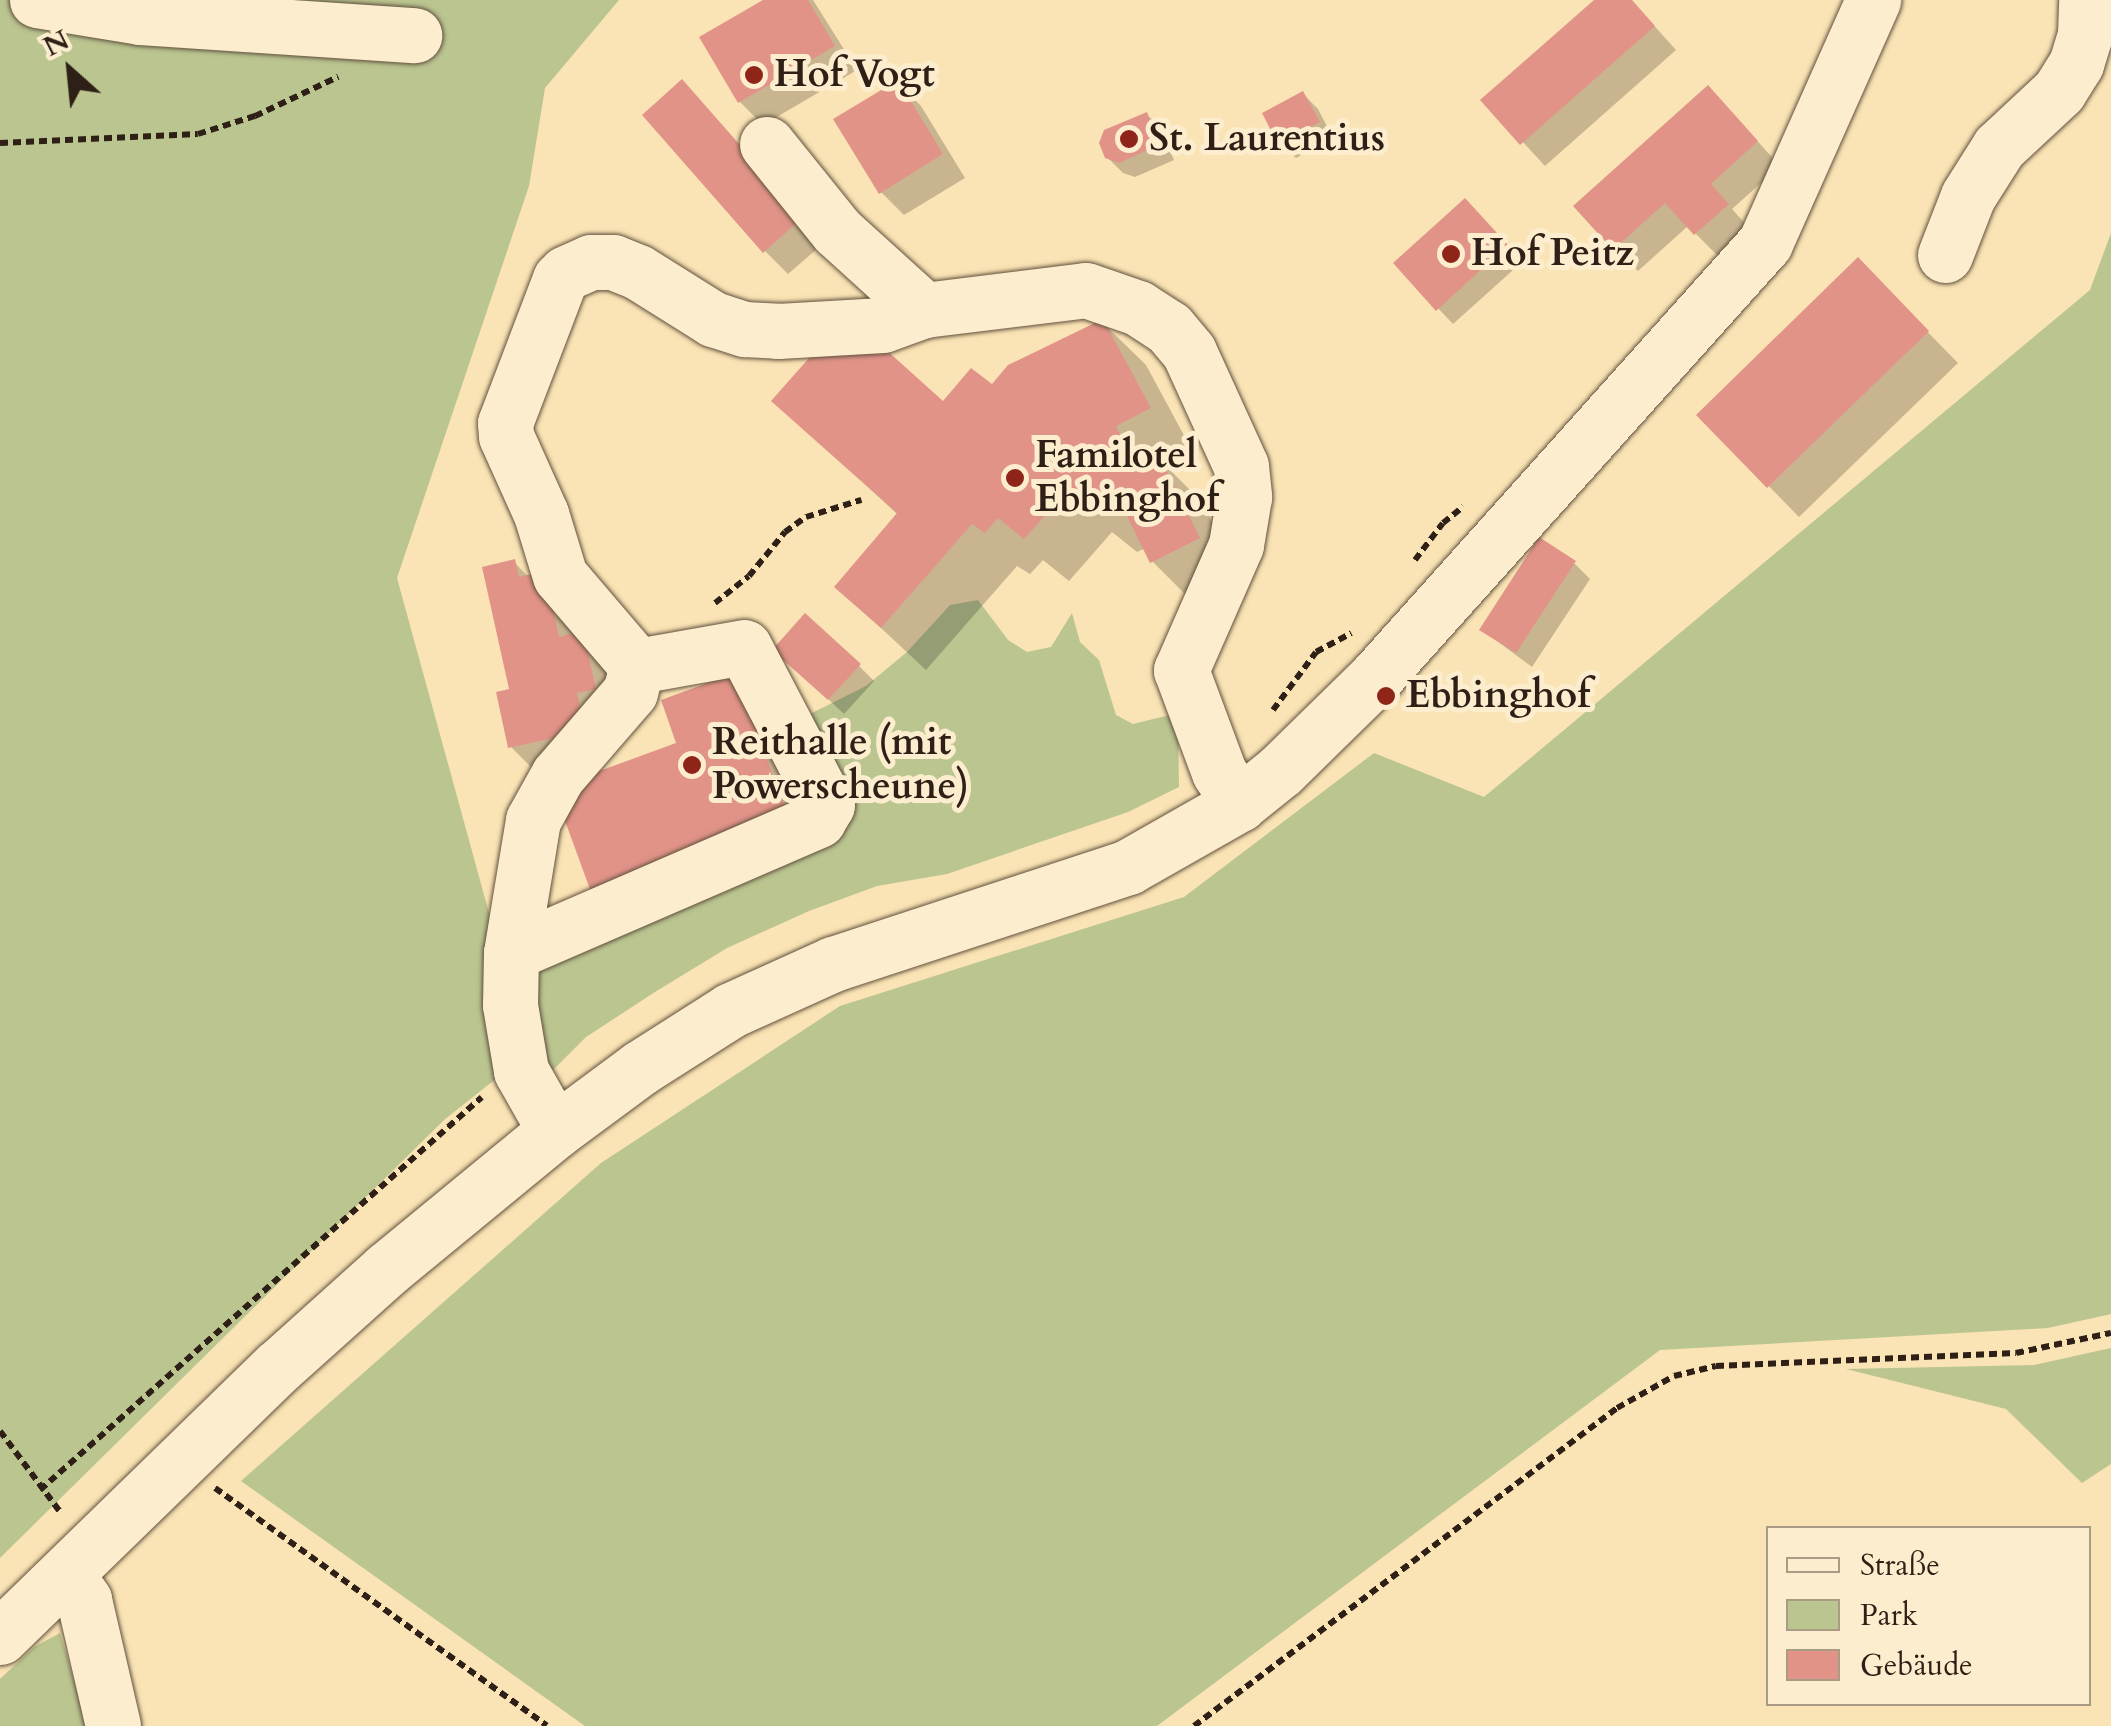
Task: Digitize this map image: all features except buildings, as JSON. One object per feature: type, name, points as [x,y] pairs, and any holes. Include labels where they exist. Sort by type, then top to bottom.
[{"type":"street","points":[[38,0],[140,16],[414,34]]},
{"type":"street","points":[[0,1637],[179,1462],[387,1268],[555,1131],[685,1039],[781,985],[833,964],[1090,882],[1168,847],[1239,804],[1376,678],[1765,243],[1873,0]]},
{"type":"street","points":[[1945,254],[1968,196],[1998,147],[2048,102],[2076,64],[2085,35],[2086,0]]},
{"type":"street","points":[[767,144],[837,231],[924,310]]},
{"type":"street","points":[[637,666],[560,576],[541,514],[506,436],[506,423],[560,279],[590,262],[613,262],[638,272],[686,306],[744,329],[883,325],[924,310],[1086,290],[1138,308],[1169,328],[1189,352],[1234,444],[1244,497],[1236,545],[1181,670],[1219,772],[1239,804]]},
{"type":"street","points":[[512,953],[795,833],[818,820],[827,805],[744,647],[637,666]]},
{"type":"street","points":[[555,1131],[536,1104],[518,1061],[510,1005],[512,953],[533,820],[543,796],[630,692],[637,666]]},
{"type":"street","points":[[80,1560],[84,1600],[114,1726]]},
{"type":"path","points":[[0,143],[198,134],[254,116],[341,75]]},
{"type":"path","points":[[707,610],[749,576],[785,532],[806,518],[861,500]]},
{"type":"path","points":[[1410,567],[1443,523],[1472,502]]},
{"type":"path","points":[[1270,714],[1316,652],[1360,629]]},
{"type":"path","points":[[40,1490],[496,1086],[518,1061]]},
{"type":"path","points":[[1194,1726],[1617,1408],[1674,1376],[1716,1366],[2016,1352],[2111,1333]]},
{"type":"path","points":[[0,1431],[80,1560]]},
{"type":"path","points":[[179,1462],[547,1726]]},
{"type":"green space","points":[[0,0],[619,0],[545,88],[529,186],[397,578],[525,1044],[535,960],[852,811],[848,785],[813,743],[810,714],[866,686],[907,652],[950,605],[978,600],[1008,640],[1027,652],[1051,647],[1072,613],[1080,642],[1099,660],[1116,715],[1133,724],[1178,713],[1179,787],[1128,812],[947,874],[877,886],[809,911],[727,948],[655,992],[586,1037],[548,1075],[518,1061],[444,1120],[0,1558]]},
{"type":"green space","points":[[2111,233],[2111,1314],[2048,1328],[1660,1350],[1157,1726],[585,1726],[241,1481],[601,1163],[840,1006],[1184,897],[1374,753],[1484,797],[2090,290]]},
{"type":"green space","points":[[2111,1348],[2111,1464],[2082,1483],[2006,1409],[1846,1369],[2034,1365]]},
{"type":"green space","points":[[60,1633],[88,1726],[0,1726],[0,1679],[34,1647]]},
{"type":"place","name":"Hof Vogt","points":[[754,75]]},
{"type":"place","name":"St. Laurentius","points":[[1129,139]]},
{"type":"place","name":"Hof Peitz","points":[[1451,254]]},
{"type":"place","name":"Familotel Ebbinghof","points":[[1015,478]]},
{"type":"place","name":"Ebbinghof","points":[[1386,696]]},
{"type":"place","name":"Reithalle (mit Powerscheune)","points":[[692,765]]}]
